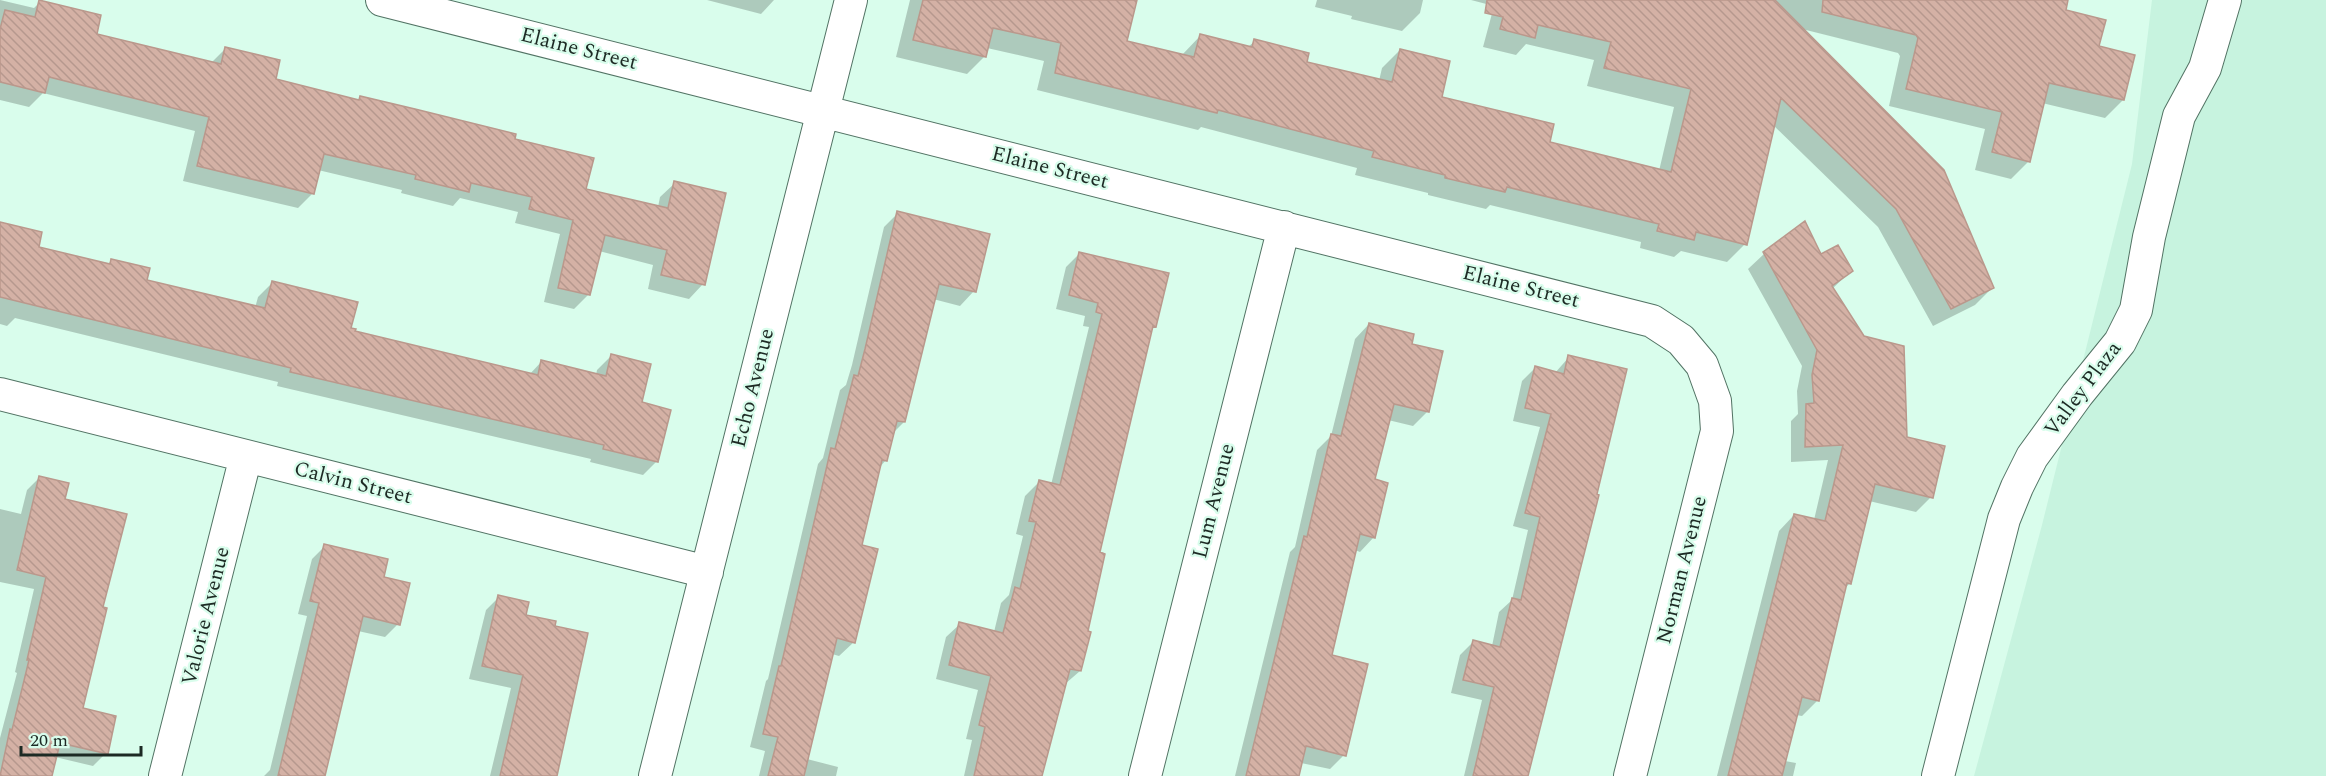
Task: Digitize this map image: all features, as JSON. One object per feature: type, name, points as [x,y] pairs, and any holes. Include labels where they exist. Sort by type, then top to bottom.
[{"type":"street","name":"Elaine Street","points":[[382,0],[1634,315],[1652,321],[1681,340],[1702,365]]},
{"type":"street","name":"Echo Avenue","points":[[655,776],[851,0]]},
{"type":"street","name":"Valley Plaza","points":[[1938,776],[2004,519],[2032,457],[2077,395],[2120,342],[2136,310],[2149,237],[2179,116],[2205,68],[2225,0]]},
{"type":"street","name":"Lum Avenue","points":[[1145,776],[1284,227]]},
{"type":"street","name":"Norman Avenue","points":[[1630,776],[1717,431],[1715,401],[1702,365]]},
{"type":"street","name":"Calvin Street","points":[[0,394],[706,572]]},
{"type":"street","name":"Valorie Avenue","points":[[165,776],[246,456]]},
{"type":"shaded area","points":[[2152,0],[2326,0],[2326,776],[1974,776],[2042,525],[2132,164]]},
{"type":"building","points":[[39,0],[101,15],[97,34],[221,64],[225,47],[280,60],[276,79],[359,100],[360,96],[516,134],[515,139],[594,158],[586,189],[668,208],[674,181],[726,193],[705,285],[661,275],[667,250],[605,235],[590,295],[558,288],[573,220],[529,209],[532,197],[471,183],[469,192],[415,179],[416,175],[324,154],[314,194],[197,166],[209,117],[49,77],[45,93],[0,82],[0,29],[5,10],[35,17]]},
{"type":"building","points":[[923,0],[1137,0],[1127,41],[1194,57],[1200,34],[1252,47],[1254,39],[1309,53],[1307,62],[1392,82],[1400,49],[1450,61],[1442,97],[1554,124],[1550,142],[1671,172],[1691,89],[1604,68],[1611,42],[1538,25],[1535,38],[1500,29],[1503,17],[1485,13],[1487,0],[1775,0],[1944,170],[1994,288],[1951,309],[1896,209],[1781,98],[1747,245],[1696,232],[1694,240],[1657,231],[1659,224],[1507,187],[1505,192],[1445,178],[1445,175],[1372,157],[1374,151],[1218,110],[1217,113],[1055,73],[1061,43],[993,28],[986,57],[913,40]]},
{"type":"building","points":[[1823,0],[2068,0],[2066,10],[2106,20],[2099,46],[2135,55],[2124,100],[2049,83],[2030,162],[1992,152],[2002,112],[1906,89],[1918,38],[1916,35],[1822,12]]},
{"type":"building","points":[[897,211],[990,234],[976,292],[939,284],[905,422],[897,421],[887,461],[882,460],[862,545],[878,549],[855,643],[837,638],[804,776],[768,776],[778,737],[763,734],[831,448],[835,449],[854,375],[858,376]]},
{"type":"building","points":[[1805,221],[1821,254],[1838,245],[1853,271],[1832,286],[1864,336],[1904,346],[1907,437],[1945,446],[1933,498],[1875,484],[1851,584],[1847,583],[1819,701],[1802,697],[1782,776],[1728,776],[1794,514],[1825,521],[1843,445],[1805,447],[1806,404],[1814,403],[1812,375],[1817,350],[1763,252]]},
{"type":"building","points":[[0,222],[42,232],[39,247],[110,264],[111,259],[150,268],[147,280],[265,308],[272,281],[358,302],[351,328],[356,329],[355,331],[538,375],[541,360],[606,376],[611,354],[651,364],[642,402],[671,410],[658,462],[603,449],[604,445],[290,372],[291,368],[0,297]]},
{"type":"building","points":[[1079,252],[1169,273],[1156,327],[1153,326],[1100,552],[1105,554],[1088,631],[1091,632],[1081,671],[1070,669],[1042,776],[974,776],[985,727],[979,725],[991,676],[949,665],[959,622],[1003,633],[1015,587],[1020,589],[1036,522],[1029,521],[1039,480],[1060,485],[1102,314],[1096,312],[1098,303],[1069,295]]},
{"type":"building","points":[[1369,323],[1414,334],[1412,344],[1443,351],[1429,412],[1394,404],[1375,479],[1388,483],[1375,538],[1360,534],[1332,655],[1368,664],[1346,756],[1306,746],[1299,776],[1246,776],[1331,434],[1341,436]]},
{"type":"building","points":[[1568,355],[1627,369],[1597,494],[1599,495],[1528,776],[1473,776],[1494,687],[1463,680],[1473,640],[1500,647],[1512,598],[1521,600],[1540,517],[1525,513],[1551,414],[1525,408],[1535,366],[1564,374]]},
{"type":"building","points":[[39,476],[69,483],[65,499],[127,514],[103,607],[107,608],[83,708],[116,716],[108,754],[60,743],[52,776],[0,776],[29,660],[27,660],[46,577],[17,570]]},
{"type":"building","points":[[324,544],[388,559],[384,577],[410,583],[400,625],[363,616],[325,776],[278,776],[319,603],[310,601]]},
{"type":"building","points":[[498,595],[529,602],[526,615],[556,621],[555,626],[588,633],[557,776],[500,776],[523,675],[482,666]]}]
